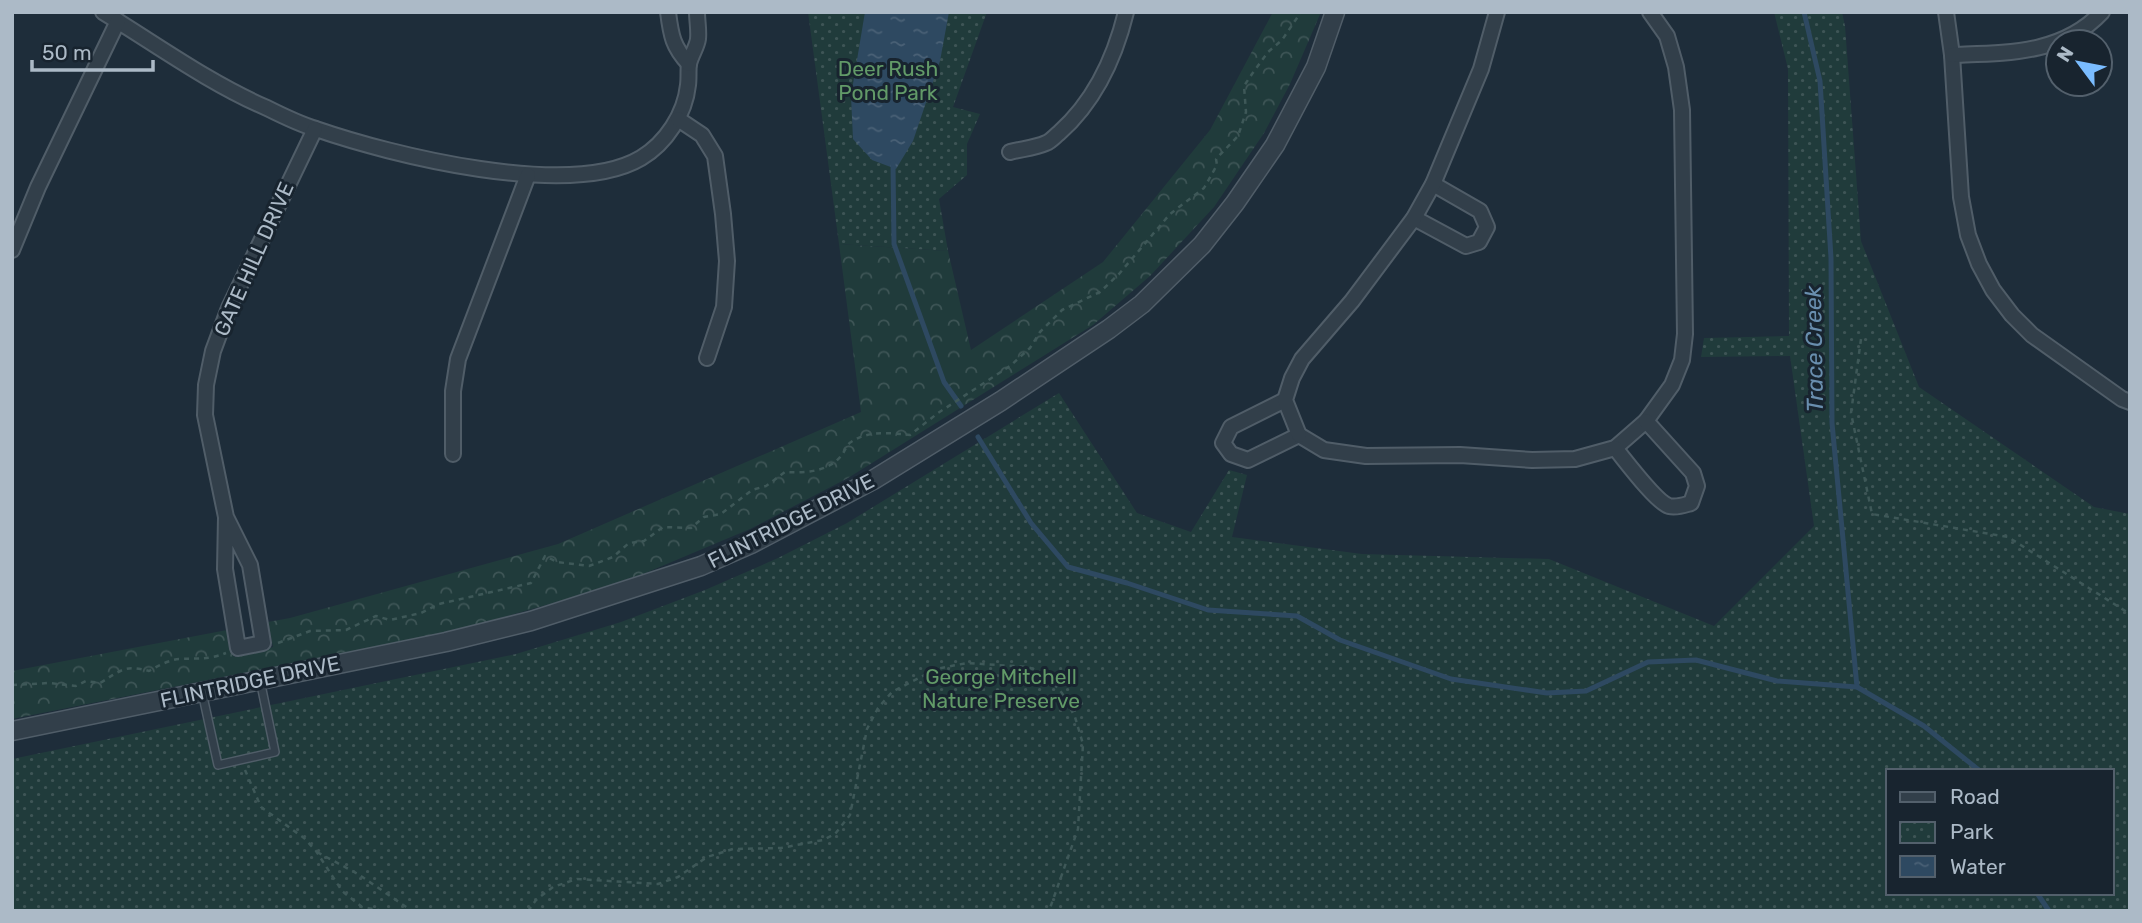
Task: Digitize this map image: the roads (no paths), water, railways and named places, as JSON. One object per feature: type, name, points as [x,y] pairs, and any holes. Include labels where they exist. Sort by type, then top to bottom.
[{"type":"street","points":[[103,12],[205,76],[264,107],[315,129],[396,152],[527,175],[603,172],[642,158],[659,144],[678,119],[688,86],[689,64],[698,40],[697,12]]},
{"type":"street","points":[[668,12],[677,51],[689,64]]},
{"type":"street","points":[[1010,152],[1047,143],[1070,123],[1106,71],[1120,37],[1126,12]]},
{"type":"street","name":"FLINTRIDGE DRIVE","points":[[12,731],[446,642],[531,621],[701,566],[751,544],[873,480],[1109,330],[1142,304],[1202,245],[1275,145],[1316,67],[1335,12]]},
{"type":"street","points":[[1497,12],[1480,69],[1433,184],[1414,218],[1352,301],[1302,359],[1292,379],[1286,400],[1299,435],[1324,450],[1366,456],[1460,455],[1532,460],[1576,459],[1615,448],[1646,421],[1672,385],[1682,360],[1685,334],[1682,110],[1676,67],[1667,36],[1650,12]]},
{"type":"street","points":[[1946,12],[1952,55],[1961,197],[1968,235],[1979,264],[1993,290],[2032,335],[2130,402]]},
{"type":"street","points":[[1952,55],[2019,52],[2048,46],[2074,35],[2102,12]]},
{"type":"street","points":[[12,250],[38,187],[118,21]]},
{"type":"street","points":[[678,119],[702,135],[715,156],[723,214],[727,261],[724,307],[707,358]]},
{"type":"street","name":"GATE HILL DRIVE","points":[[226,517],[250,565],[263,642],[238,648],[225,569],[226,517],[205,415],[206,385],[213,351],[229,308],[315,129]]},
{"type":"street","points":[[453,454],[453,391],[458,359],[527,175]]},
{"type":"street","points":[[1414,218],[1466,246],[1479,242],[1487,227],[1480,211],[1433,184]]},
{"type":"street","points":[[1286,400],[1231,427],[1223,443],[1231,454],[1248,460],[1299,435]]},
{"type":"street","points":[[1615,448],[1667,506],[1678,507],[1691,503],[1697,486],[1693,473],[1646,421]]},
{"type":"lane","points":[[202,691],[218,765],[275,752],[260,679]]},
{"type":"water","points":[[865,12],[949,12],[940,61],[913,141],[896,169],[872,160],[853,139],[851,96]]},
{"type":"waterway","name":"Trace Creek","points":[[1804,12],[1820,81],[1831,258],[1832,423],[1857,687]]},
{"type":"waterway","points":[[893,163],[894,244],[944,382],[961,406]]},
{"type":"waterway","points":[[978,437],[1031,523],[1068,567],[1208,610],[1297,616],[1340,640],[1451,679],[1547,693],[1586,691],[1648,662],[1696,660],[1777,681],[1857,687],[1924,726],[1978,769]]},
{"type":"waterway","points":[[2038,895],[2049,911]]},
{"type":"park label","name":"Deer Rush Pond Park","points":[[888,81]]},
{"type":"park label","name":"George Mitchell Nature Preserve","points":[[1001,689]]}]
